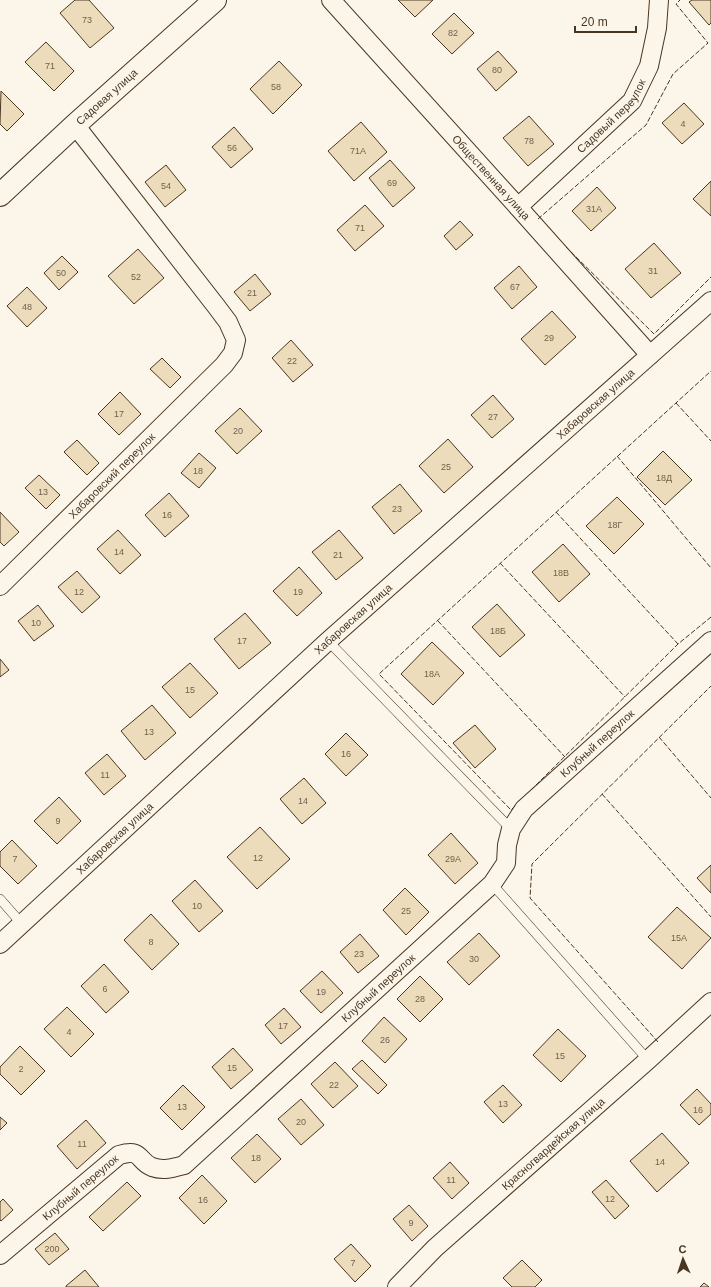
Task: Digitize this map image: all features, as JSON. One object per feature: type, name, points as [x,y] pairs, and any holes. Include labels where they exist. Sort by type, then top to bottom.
[{"type":"street","name":"Садовая улица","points":[[0,195],[75,125],[215,0]]},
{"type":"street","name":"Общественная улица","points":[[331,0],[650,355]]},
{"type":"street","name":"Садовый переулок","points":[[518,207],[632,101],[649,66],[657,28],[658,0]]},
{"type":"street","name":"Хабаровский переулок","points":[[0,586],[224,365],[233,353],[236,340],[228,322],[75,125]]},
{"type":"street","name":"Хабаровская улица","points":[[0,944],[328,641],[711,301]]},
{"type":"street","name":"Клубный переулок","points":[[0,1255],[119,1155],[127,1152],[136,1154],[151,1167],[165,1170],[184,1165],[492,884],[506,863],[507,845],[511,829],[524,809],[711,641]]},
{"type":"street","name":"Красногвардейская улица","points":[[396,1287],[434,1248],[648,1060],[711,1002]]},
{"type":"lane","points":[[328,641],[511,829]]},
{"type":"lane","points":[[492,884],[648,1060]]},
{"type":"lane","points":[[0,899],[21,923]]},
{"type":"building","points":[[75,0],[89,0],[114,28],[90,48],[60,13]]},
{"type":"building","points":[[398,0],[433,0],[415,17]]},
{"type":"building","points":[[692,0],[711,0],[711,23],[709,25],[689,2]]},
{"type":"building","points":[[454,13],[474,33],[452,54],[432,34]]},
{"type":"building","points":[[46,42],[74,71],[54,91],[25,62]]},
{"type":"building","points":[[498,51],[517,72],[496,91],[477,69]]},
{"type":"building","points":[[279,61],[302,85],[273,114],[250,89]]},
{"type":"building","points":[[1,91],[24,114],[7,131],[0,124]]},
{"type":"building","points":[[684,103],[704,124],[682,144],[662,123]]},
{"type":"building","points":[[529,116],[554,144],[528,166],[503,138]]},
{"type":"building","points":[[361,122],[387,152],[354,181],[328,151]]},
{"type":"building","points":[[234,127],[253,149],[231,168],[212,147]]},
{"type":"building","points":[[390,160],[415,188],[393,207],[369,178]]},
{"type":"building","points":[[166,165],[186,190],[165,207],[145,182]]},
{"type":"building","points":[[711,181],[711,216],[693,199]]},
{"type":"building","points":[[597,187],[616,208],[591,231],[572,211]]},
{"type":"building","points":[[365,205],[384,226],[355,251],[337,230]]},
{"type":"building","points":[[460,221],[473,235],[456,250],[444,236]]},
{"type":"building","points":[[654,243],[681,273],[651,298],[625,269]]},
{"type":"building","points":[[138,249],[164,278],[134,304],[108,276]]},
{"type":"building","points":[[62,256],[78,272],[59,290],[44,273]]},
{"type":"building","points":[[519,266],[537,287],[512,309],[494,288]]},
{"type":"building","points":[[255,274],[271,294],[250,311],[234,292]]},
{"type":"building","points":[[27,287],[47,308],[27,327],[7,306]]},
{"type":"building","points":[[552,311],[576,337],[545,365],[521,339]]},
{"type":"building","points":[[291,340],[313,365],[293,382],[272,358]]},
{"type":"building","points":[[162,358],[181,377],[170,388],[150,369]]},
{"type":"building","points":[[120,392],[141,414],[119,435],[98,414]]},
{"type":"building","points":[[493,395],[514,419],[492,438],[471,415]]},
{"type":"building","points":[[240,408],[262,431],[237,454],[215,431]]},
{"type":"building","points":[[448,439],[473,467],[444,493],[419,466]]},
{"type":"building","points":[[77,440],[99,463],[87,475],[64,452]]},
{"type":"building","points":[[663,451],[692,480],[665,505],[637,477]]},
{"type":"building","points":[[199,453],[216,468],[199,488],[181,473]]},
{"type":"building","points":[[39,475],[60,495],[46,509],[25,488]]},
{"type":"building","points":[[400,484],[422,511],[394,534],[372,507]]},
{"type":"building","points":[[169,493],[189,516],[165,537],[145,515]]},
{"type":"building","points":[[617,497],[644,524],[614,554],[586,526]]},
{"type":"building","points":[[0,512],[19,532],[4,546],[0,542]]},
{"type":"building","points":[[118,530],[141,555],[120,574],[97,549]]},
{"type":"building","points":[[339,530],[363,558],[336,580],[312,552]]},
{"type":"building","points":[[563,544],[590,574],[559,602],[532,572]]},
{"type":"building","points":[[299,567],[322,593],[297,616],[273,591]]},
{"type":"building","points":[[77,571],[100,597],[82,613],[58,587]]},
{"type":"building","points":[[497,604],[525,635],[500,657],[472,627]]},
{"type":"building","points":[[38,605],[54,626],[34,641],[18,621]]},
{"type":"building","points":[[245,613],[271,643],[239,669],[214,639]]},
{"type":"building","points":[[432,642],[464,673],[433,705],[401,674]]},
{"type":"building","points":[[0,659],[9,670],[0,677]]},
{"type":"building","points":[[190,663],[218,693],[190,718],[162,687]]},
{"type":"building","points":[[152,705],[176,733],[145,760],[121,731]]},
{"type":"building","points":[[475,725],[496,749],[475,768],[453,743]]},
{"type":"building","points":[[346,733],[368,755],[346,776],[325,754]]},
{"type":"building","points":[[107,754],[126,776],[104,795],[85,773]]},
{"type":"building","points":[[304,778],[326,803],[302,824],[280,799]]},
{"type":"building","points":[[59,797],[81,821],[57,844],[34,821]]},
{"type":"building","points":[[260,827],[290,859],[257,889],[227,857]]},
{"type":"building","points":[[451,833],[478,863],[455,884],[428,855]]},
{"type":"building","points":[[12,840],[37,866],[18,884],[0,866],[0,852]]},
{"type":"building","points":[[711,865],[711,893],[697,878]]},
{"type":"building","points":[[195,880],[223,911],[199,932],[172,901]]},
{"type":"building","points":[[405,888],[429,912],[406,935],[383,910]]},
{"type":"building","points":[[677,907],[711,938],[682,969],[648,937]]},
{"type":"building","points":[[151,914],[179,944],[152,970],[124,940]]},
{"type":"building","points":[[479,933],[500,956],[469,985],[447,962]]},
{"type":"building","points":[[360,934],[379,956],[358,973],[340,952]]},
{"type":"building","points":[[104,964],[129,992],[106,1013],[81,986]]},
{"type":"building","points":[[322,971],[343,993],[321,1013],[300,991]]},
{"type":"building","points":[[420,976],[443,999],[420,1022],[397,999]]},
{"type":"building","points":[[67,1007],[94,1034],[71,1057],[44,1029]]},
{"type":"building","points":[[284,1008],[301,1027],[281,1044],[265,1025]]},
{"type":"building","points":[[384,1017],[407,1039],[385,1063],[362,1041]]},
{"type":"building","points":[[558,1029],[586,1056],[561,1082],[533,1055]]},
{"type":"building","points":[[20,1046],[45,1071],[21,1095],[0,1074],[0,1067]]},
{"type":"building","points":[[233,1048],[253,1070],[231,1089],[212,1067]]},
{"type":"building","points":[[362,1060],[387,1085],[378,1094],[352,1069]]},
{"type":"building","points":[[335,1062],[358,1086],[333,1108],[311,1084]]},
{"type":"building","points":[[183,1085],[205,1107],[182,1130],[160,1108]]},
{"type":"building","points":[[503,1085],[522,1105],[503,1123],[484,1102]]},
{"type":"building","points":[[697,1089],[711,1104],[711,1114],[699,1125],[680,1105]]},
{"type":"building","points":[[301,1099],[324,1125],[301,1145],[278,1119]]},
{"type":"building","points":[[0,1117],[7,1123],[0,1130]]},
{"type":"building","points":[[86,1120],[106,1143],[77,1169],[57,1146]]},
{"type":"building","points":[[662,1133],[689,1163],[657,1192],[630,1161]]},
{"type":"building","points":[[257,1134],[281,1159],[255,1183],[231,1158]]},
{"type":"building","points":[[450,1162],[469,1183],[452,1199],[433,1178]]},
{"type":"building","points":[[202,1175],[227,1201],[204,1224],[179,1198]]},
{"type":"building","points":[[606,1180],[629,1206],[615,1219],[592,1192]]},
{"type":"building","points":[[127,1182],[141,1196],[103,1231],[89,1217]]},
{"type":"building","points":[[3,1199],[13,1210],[1,1221],[0,1202]]},
{"type":"building","points":[[409,1205],[428,1226],[412,1241],[393,1219]]},
{"type":"building","points":[[55,1233],[69,1249],[49,1265],[35,1249]]},
{"type":"building","points":[[351,1244],[371,1266],[355,1282],[334,1259]]},
{"type":"building","points":[[522,1260],[542,1280],[535,1287],[512,1287],[503,1278]]},
{"type":"building","points":[[85,1270],[99,1287],[66,1287],[66,1286]]},
{"type":"building","points":[[704,1283],[709,1287],[700,1287]]},
{"type":"fence","points":[[538,219],[646,125],[673,74],[708,43],[676,4],[680,0]]},
{"type":"fence","points":[[566,247],[654,334],[711,277]]},
{"type":"fence","points":[[515,806],[511,810],[379,674],[711,371]]},
{"type":"fence","points":[[676,403],[711,441]]},
{"type":"fence","points":[[617,456],[711,568]]},
{"type":"fence","points":[[556,512],[678,644]]},
{"type":"fence","points":[[500,563],[625,697]]},
{"type":"fence","points":[[531,790],[678,644],[711,617]]},
{"type":"fence","points":[[438,621],[565,757]]},
{"type":"fence","points":[[658,1042],[530,898],[532,864],[711,686]]},
{"type":"fence","points":[[659,737],[711,798]]},
{"type":"fence","points":[[602,794],[711,917]]}]
